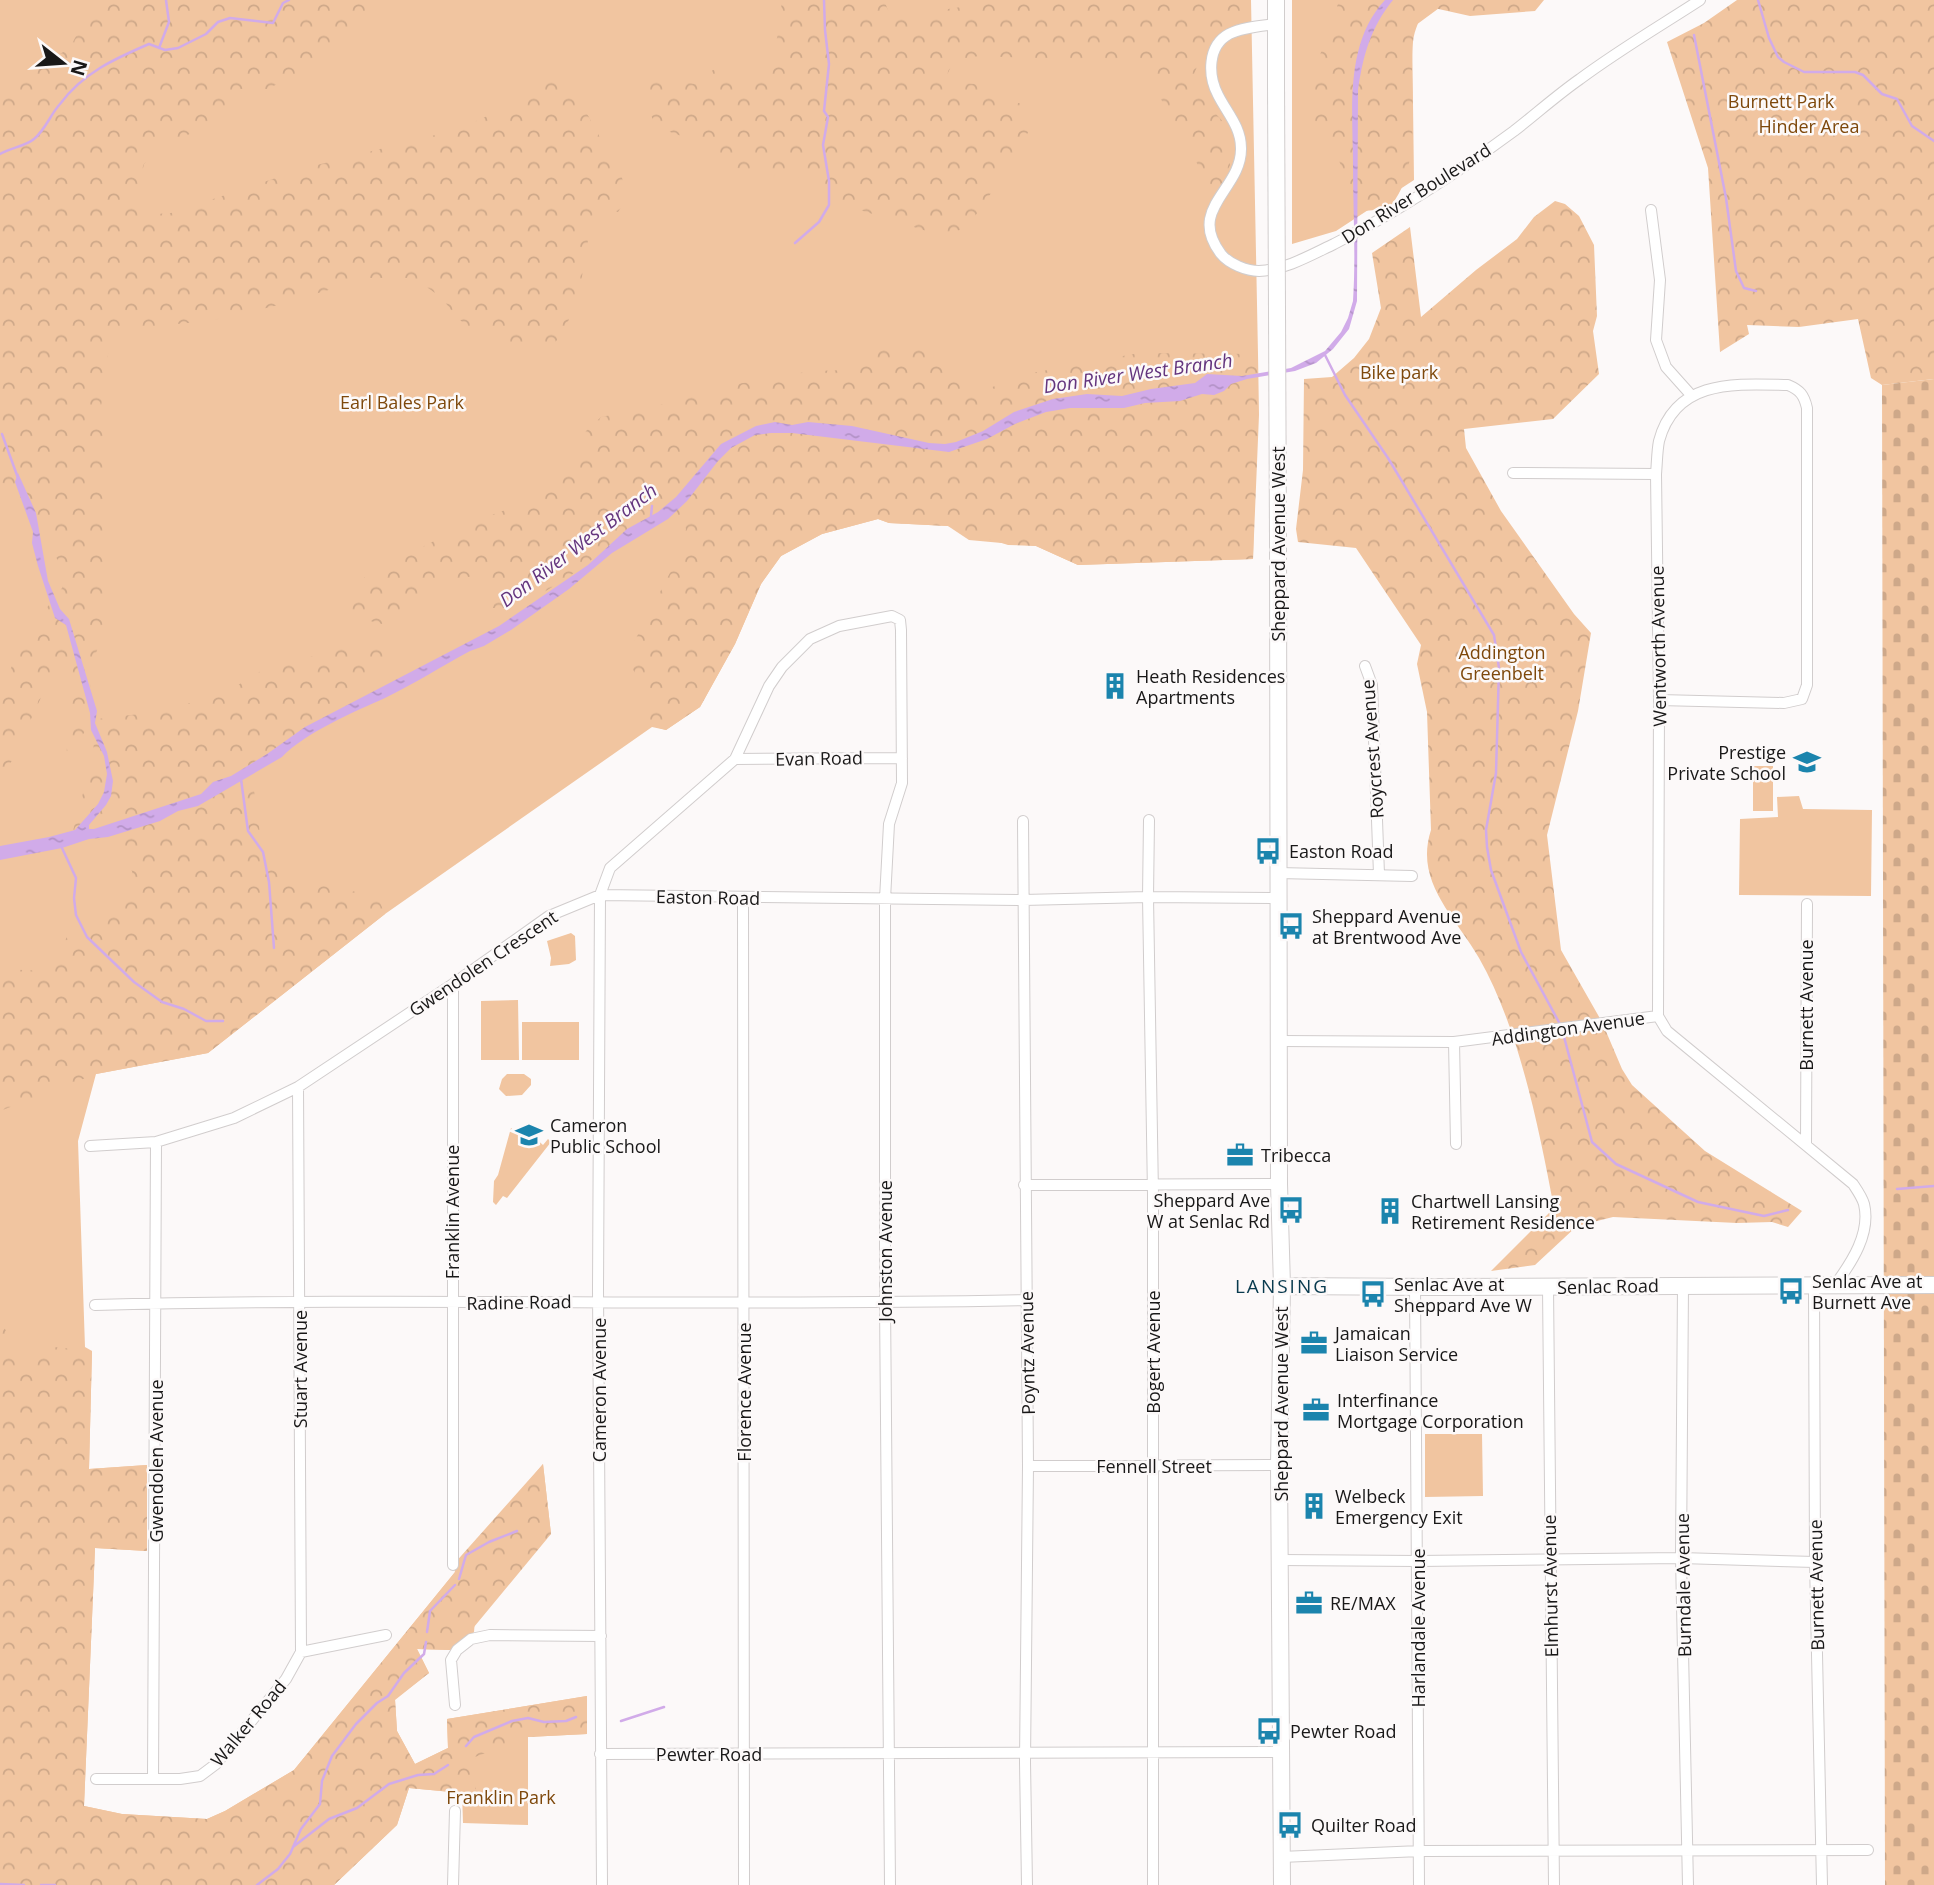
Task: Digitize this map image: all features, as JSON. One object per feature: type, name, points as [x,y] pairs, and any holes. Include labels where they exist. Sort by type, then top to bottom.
[{"type":"main road","name":"Sheppard Avenue West","points":[[1276,0],[1282,1885]]},
{"type":"main road","name":"Senlac Road","points":[[1282,1286],[1934,1285]]},
{"type":"street","name":"Don River Boulevard","points":[[1276,24],[1257,26],[1228,35],[1216,47],[1210,65],[1217,94],[1237,128],[1241,151],[1237,167],[1211,214],[1211,235],[1225,258],[1240,267],[1259,271],[1296,262],[1374,222],[1445,178],[1513,131],[1579,79],[1656,26],[1700,0]]},
{"type":"street","points":[[1651,210],[1660,280],[1656,340],[1666,367],[1691,395],[1725,384],[1788,385],[1797,389],[1804,397],[1807,408],[1807,685],[1802,699],[1784,703],[1660,700]]},
{"type":"street","name":"Wentworth Avenue","points":[[1658,1016],[1660,700],[1656,474],[1659,441],[1670,418],[1691,395]]},
{"type":"street","points":[[1513,473],[1656,474]]},
{"type":"street","name":"Johnston Avenue","points":[[735,759],[769,686],[782,667],[810,639],[839,626],[892,616],[900,620],[902,783],[889,824],[885,899],[890,1885]]},
{"type":"street","name":"Roycrest Avenue","points":[[1365,666],[1372,685],[1379,874]]},
{"type":"street","name":"Evan Road","points":[[735,759],[902,758]]},
{"type":"street","points":[[600,895],[610,868],[735,759]]},
{"type":"street","name":"Bogert Avenue","points":[[1149,820],[1153,1183],[1153,1885]]},
{"type":"street","name":"Poyntz Avenue","points":[[1023,821],[1028,1466],[1025,1753],[1027,1885]]},
{"type":"street","points":[[1278,873],[1412,876]]},
{"type":"street","name":"Easton Road","points":[[600,895],[1023,900],[1279,898]]},
{"type":"street","name":"Gwendolen Crescent","points":[[90,1146],[156,1142],[234,1118],[298,1087],[453,984],[549,916],[600,895]]},
{"type":"street","name":"Cameron Avenue","points":[[600,895],[598,1301],[601,1885]]},
{"type":"street","name":"Florence Avenue","points":[[743,898],[744,1885]]},
{"type":"street","name":"Burnett Avenue","points":[[1806,1144],[1807,904]]},
{"type":"street","name":"Franklin Avenue","points":[[453,984],[453,1565]]},
{"type":"street","name":"Addington Avenue","points":[[1280,1041],[1454,1042],[1658,1016],[1667,1031],[1806,1144]]},
{"type":"street","points":[[1454,1042],[1456,1143]]},
{"type":"street","name":"Stuart Avenue","points":[[298,1087],[301,1652]]},
{"type":"street","name":"Gwendolen Avenue","points":[[153,1779],[156,1142]]},
{"type":"street","points":[[1806,1144],[1853,1184],[1863,1202],[1866,1225],[1858,1248],[1835,1285]]},
{"type":"street","points":[[1024,1185],[1279,1184]]},
{"type":"street","name":"Burndale Avenue","points":[[1683,1285],[1681,1558],[1688,1885]]},
{"type":"street","name":"Burnett Avenue","points":[[1814,1286],[1815,1562],[1822,1885]]},
{"type":"street","name":"Harlandale Avenue","points":[[1415,1287],[1419,1885]]},
{"type":"street","name":"Elmhurst Avenue","points":[[1548,1287],[1554,1885]]},
{"type":"street","name":"Radine Road","points":[[95,1305],[598,1301],[885,1303],[1026,1300]]},
{"type":"street","name":"Fennell Street","points":[[1028,1466],[1279,1465]]},
{"type":"street","points":[[1280,1560],[1681,1558],[1815,1562]]},
{"type":"street","points":[[301,1652],[386,1635]]},
{"type":"street","points":[[456,1705],[451,1660],[457,1650],[471,1639],[490,1635],[601,1636]]},
{"type":"street","name":"Walker Road","points":[[96,1779],[200,1776],[216,1764],[286,1679],[301,1652]]},
{"type":"street","name":"Pewter Road","points":[[600,1754],[1280,1752]]},
{"type":"street","points":[[453,1885],[455,1811]]},
{"type":"street","points":[[1281,1857],[1420,1851],[1868,1850]]},
{"type":"green space","name":"Earl Bales Park","points":[[0,0],[1251,0],[1258,354],[1253,559],[1078,565],[1036,546],[969,540],[948,526],[889,523],[878,519],[822,534],[781,556],[761,584],[735,644],[700,707],[666,730],[652,727],[385,914],[208,1053],[96,1074],[78,1141],[85,1347],[92,1351],[89,1469],[147,1465],[147,1551],[95,1548],[84,1806],[122,1814],[207,1819],[294,1770],[543,1464],[551,1534],[479,1574],[474,1632],[450,1650],[417,1649],[429,1673],[395,1700],[397,1731],[415,1764],[448,1748],[447,1719],[587,1696],[587,1734],[528,1737],[528,1825],[463,1823],[462,1793],[409,1788],[397,1825],[334,1885],[0,1885]]},
{"type":"green space","points":[[94,0],[380,0],[380,4],[349,40],[305,71],[267,89],[239,89],[214,125],[163,144],[144,164],[136,197],[141,215],[171,213],[309,167],[459,129],[526,98],[551,71],[579,99],[622,178],[628,198],[618,212],[604,208],[592,216],[576,300],[571,316],[554,344],[528,348],[474,331],[456,317],[442,298],[414,278],[369,278],[271,307],[209,321],[133,328],[110,339],[101,407],[107,428],[103,520],[106,539],[103,569],[108,593],[99,646],[92,662],[87,728],[66,761],[73,668],[57,663],[0,786],[0,696],[22,640],[62,588],[61,566],[52,550],[52,535],[9,484],[0,483],[0,89],[70,48]]},
{"type":"green space","points":[[782,0],[884,0],[889,13],[912,19],[935,11],[981,4],[981,0],[1251,0],[1250,16],[1222,28],[1204,48],[1190,85],[1225,124],[1230,165],[1220,187],[1212,189],[1202,178],[1190,143],[1165,108],[1147,66],[1092,60],[979,56],[954,60],[946,77],[951,82],[975,84],[986,93],[1038,109],[1019,153],[966,229],[936,234],[860,210],[796,176],[728,167],[708,156],[704,144],[656,127],[643,96],[649,81],[660,78],[695,84],[713,70],[722,69],[740,76],[762,78],[774,50]]},
{"type":"green space","points":[[1292,0],[1450,0],[1412,28],[1414,180],[1336,231],[1292,244]]},
{"type":"green space","points":[[1339,0],[1544,0],[1535,11],[1470,16],[1425,6],[1413,42],[1411,152],[1407,173],[1388,209],[1363,211],[1350,192],[1335,149],[1309,118],[1318,58],[1327,41]]},
{"type":"green space","name":"Hinder Area","points":[[1737,0],[1934,0],[1934,379],[1882,385],[1871,378],[1858,319],[1799,327],[1747,325],[1749,334],[1720,352],[1708,168],[1667,42],[1704,23]]},
{"type":"green space","name":"Addington Greenbelt","points":[[1555,201],[1565,204],[1579,216],[1594,245],[1597,316],[1593,331],[1599,374],[1553,419],[1464,429],[1466,448],[1501,511],[1574,614],[1591,633],[1578,711],[1547,835],[1561,950],[1602,1022],[1622,1069],[1632,1085],[1705,1151],[1802,1211],[1788,1227],[1772,1222],[1613,1217],[1577,1226],[1535,1265],[1491,1271],[1554,1208],[1542,1145],[1526,1079],[1505,1015],[1479,958],[1440,898],[1428,866],[1427,849],[1431,830],[1427,712],[1417,664],[1421,645],[1356,548],[1298,542],[1296,529],[1303,470],[1304,379],[1332,377],[1354,358],[1369,339],[1381,308],[1372,253],[1410,227],[1421,317],[1517,239],[1534,217]]},
{"type":"green space","points":[[906,342],[954,369],[983,391],[1021,375],[1139,353],[1258,354],[1259,415],[1253,559],[1078,565],[1036,546],[1008,545],[948,526],[889,523],[878,519],[822,534],[781,556],[761,584],[735,644],[700,707],[666,730],[652,726],[646,716],[645,697],[633,669],[632,646],[673,567],[686,529],[680,518],[660,514],[631,530],[567,578],[518,608],[493,608],[498,585],[481,574],[447,582],[382,624],[343,614],[337,607],[366,576],[467,524],[527,502],[567,475],[586,431],[601,417],[679,401],[726,386],[811,371],[850,370],[869,355]]},
{"type":"green space","points":[[1934,379],[1934,1885],[1885,1885],[1882,385]]},
{"type":"green space","points":[[347,644],[390,647],[371,678],[353,697],[318,718],[254,770],[253,783],[262,847],[273,862],[295,880],[377,896],[385,914],[208,1053],[96,1074],[0,1111],[0,969],[47,971],[70,932],[94,923],[132,888],[132,871],[107,842],[73,831],[92,759],[97,719],[148,713],[220,696],[266,668],[314,656]]},
{"type":"green space","points":[[1753,766],[1773,766],[1773,811],[1753,811]]},
{"type":"green space","points":[[1799,796],[1803,809],[1872,810],[1871,896],[1739,895],[1740,819],[1778,817],[1777,797]]},
{"type":"green space","points":[[571,933],[575,936],[576,960],[569,964],[550,966],[547,941]]},
{"type":"green space","points":[[518,1000],[519,1060],[481,1060],[481,1001]]},
{"type":"green space","points":[[522,1022],[579,1022],[579,1060],[522,1060]]},
{"type":"green space","points":[[507,1074],[524,1074],[531,1079],[531,1085],[522,1095],[506,1096],[499,1089]]},
{"type":"green space","points":[[511,1128],[527,1141],[534,1137],[543,1145],[548,1139],[551,1142],[507,1198],[503,1196],[496,1205],[493,1202],[494,1181]]},
{"type":"green space","points":[[0,1322],[28,1362],[35,1345],[92,1351],[89,1469],[147,1465],[147,1551],[95,1548],[84,1806],[122,1814],[207,1819],[294,1770],[455,1572],[453,1565],[543,1464],[551,1534],[474,1627],[474,1632],[450,1650],[417,1649],[429,1673],[395,1699],[397,1731],[415,1764],[448,1748],[447,1719],[587,1696],[587,1734],[528,1737],[475,1757],[476,1789],[462,1793],[409,1788],[397,1825],[334,1885],[0,1885]]},
{"type":"green space","points":[[1425,1434],[1482,1434],[1483,1496],[1425,1497]]},
{"type":"water","points":[[1385,0],[1393,0],[1369,42],[1358,90],[1357,301],[1349,329],[1333,349],[1316,363],[1295,371],[1231,384],[1214,395],[1202,394],[1180,401],[1145,403],[1124,408],[1070,408],[1046,412],[987,439],[949,452],[792,433],[755,435],[731,448],[687,501],[668,519],[612,553],[569,589],[484,646],[317,731],[282,757],[198,806],[108,837],[0,860],[0,846],[75,830],[98,804],[104,792],[107,774],[104,756],[91,730],[90,713],[66,625],[55,618],[38,566],[32,543],[33,532],[15,482],[18,473],[36,513],[48,581],[60,609],[69,619],[97,711],[95,723],[107,752],[113,781],[111,796],[89,825],[89,829],[94,829],[201,794],[213,782],[231,776],[305,727],[499,626],[588,565],[627,529],[658,512],[676,497],[721,444],[756,426],[775,422],[792,425],[808,422],[852,426],[945,444],[983,431],[1014,412],[1053,399],[1087,394],[1122,396],[1195,383],[1207,374],[1242,376],[1291,368],[1325,351],[1341,332],[1353,301],[1354,79],[1363,37]]},
{"type":"waterway","points":[[159,48],[169,22],[166,0]]},
{"type":"waterway","points":[[0,154],[34,139],[69,93],[89,75],[112,61],[149,44],[165,50],[178,48],[206,34],[218,22],[230,18],[273,23],[283,3],[289,0]]},
{"type":"waterway","points":[[795,243],[819,222],[829,205],[829,181],[823,145],[828,117],[824,111],[829,64],[824,0]]},
{"type":"waterway","points":[[1758,0],[1769,38],[1778,57],[1784,62],[1804,72],[1855,72],[1863,75],[1882,94],[1897,99],[1912,126],[1934,141]]},
{"type":"waterway","points":[[1694,35],[1726,198],[1736,271],[1744,288],[1756,291]]},
{"type":"waterway","points":[[1325,355],[1345,395],[1388,458],[1494,635],[1499,668],[1496,773],[1486,830],[1487,847],[1491,870],[1521,952],[1561,1026]]},
{"type":"waterway","points":[[2,434],[18,478]]},
{"type":"waterway","name":"Don River West Branch","points":[[651,516],[652,506]]},
{"type":"waterway","points":[[241,779],[248,831],[263,852],[269,882],[274,948]]},
{"type":"waterway","points":[[62,848],[76,878],[76,915],[87,937],[134,982],[162,1002],[184,1009],[206,1021],[223,1021]]},
{"type":"waterway","points":[[1563,1033],[1592,1142],[1616,1164],[1698,1202],[1764,1216],[1788,1210]]},
{"type":"waterway","points":[[1897,1189],[1934,1186]]},
{"type":"waterway","points":[[459,1579],[466,1555],[517,1531]]},
{"type":"waterway","points":[[427,1632],[430,1611],[455,1585]]},
{"type":"waterway","points":[[257,1885],[278,1869],[290,1854],[301,1829],[320,1804],[322,1781],[332,1756],[356,1724],[388,1696],[404,1673],[424,1654],[426,1642]]},
{"type":"waterway","points":[[621,1721],[664,1707]]},
{"type":"waterway","points":[[466,1746],[474,1737],[512,1721],[528,1718],[544,1722],[566,1721],[576,1717]]},
{"type":"waterway","points":[[293,1847],[329,1819],[357,1808],[389,1784],[418,1775],[434,1774],[448,1765]]},
{"type":"waterway","points":[[0,1884],[24,1885]]},
{"type":"waterway","points":[[41,1885],[55,1885]]},
{"type":"place","name":"Heath Residences Apartments","points":[[1115,686]]},
{"type":"place","name":"Prestige Private School","points":[[1807,762]]},
{"type":"place","name":"Easton Road","points":[[1268,851]]},
{"type":"place","name":"Sheppard Avenue at Brentwood Ave","points":[[1291,926]]},
{"type":"place","name":"Cameron Public School","points":[[529,1135]]},
{"type":"place","name":"Tribecca","points":[[1240,1155]]},
{"type":"place","name":"Sheppard Ave W at Senlac Rd","points":[[1291,1210]]},
{"type":"place","name":"Chartwell Lansing Retirement Residence","points":[[1390,1211]]},
{"type":"place","name":"Senlac Ave at Burnett Ave","points":[[1791,1291]]},
{"type":"place","name":"Senlac Ave at Sheppard Ave W","points":[[1373,1294]]},
{"type":"place","name":"Jamaican Liaison Service","points":[[1314,1343]]},
{"type":"place","name":"Interfinance Mortgage Corporation","points":[[1316,1410]]},
{"type":"place","name":"Welbeck Emergency Exit","points":[[1314,1506]]},
{"type":"place","name":"RE/MAX","points":[[1309,1603]]},
{"type":"place","name":"Pewter Road","points":[[1269,1731]]},
{"type":"place","name":"Quilter Road","points":[[1290,1825]]},
{"type":"district","name":"LANSING","points":[[1282,1286]]},
{"type":"park label","name":"Burnett Park","points":[[1781,101]]},
{"type":"park label","name":"Bike park","points":[[1399,372]]},
{"type":"park label","name":"Franklin Park","points":[[501,1797]]}]
